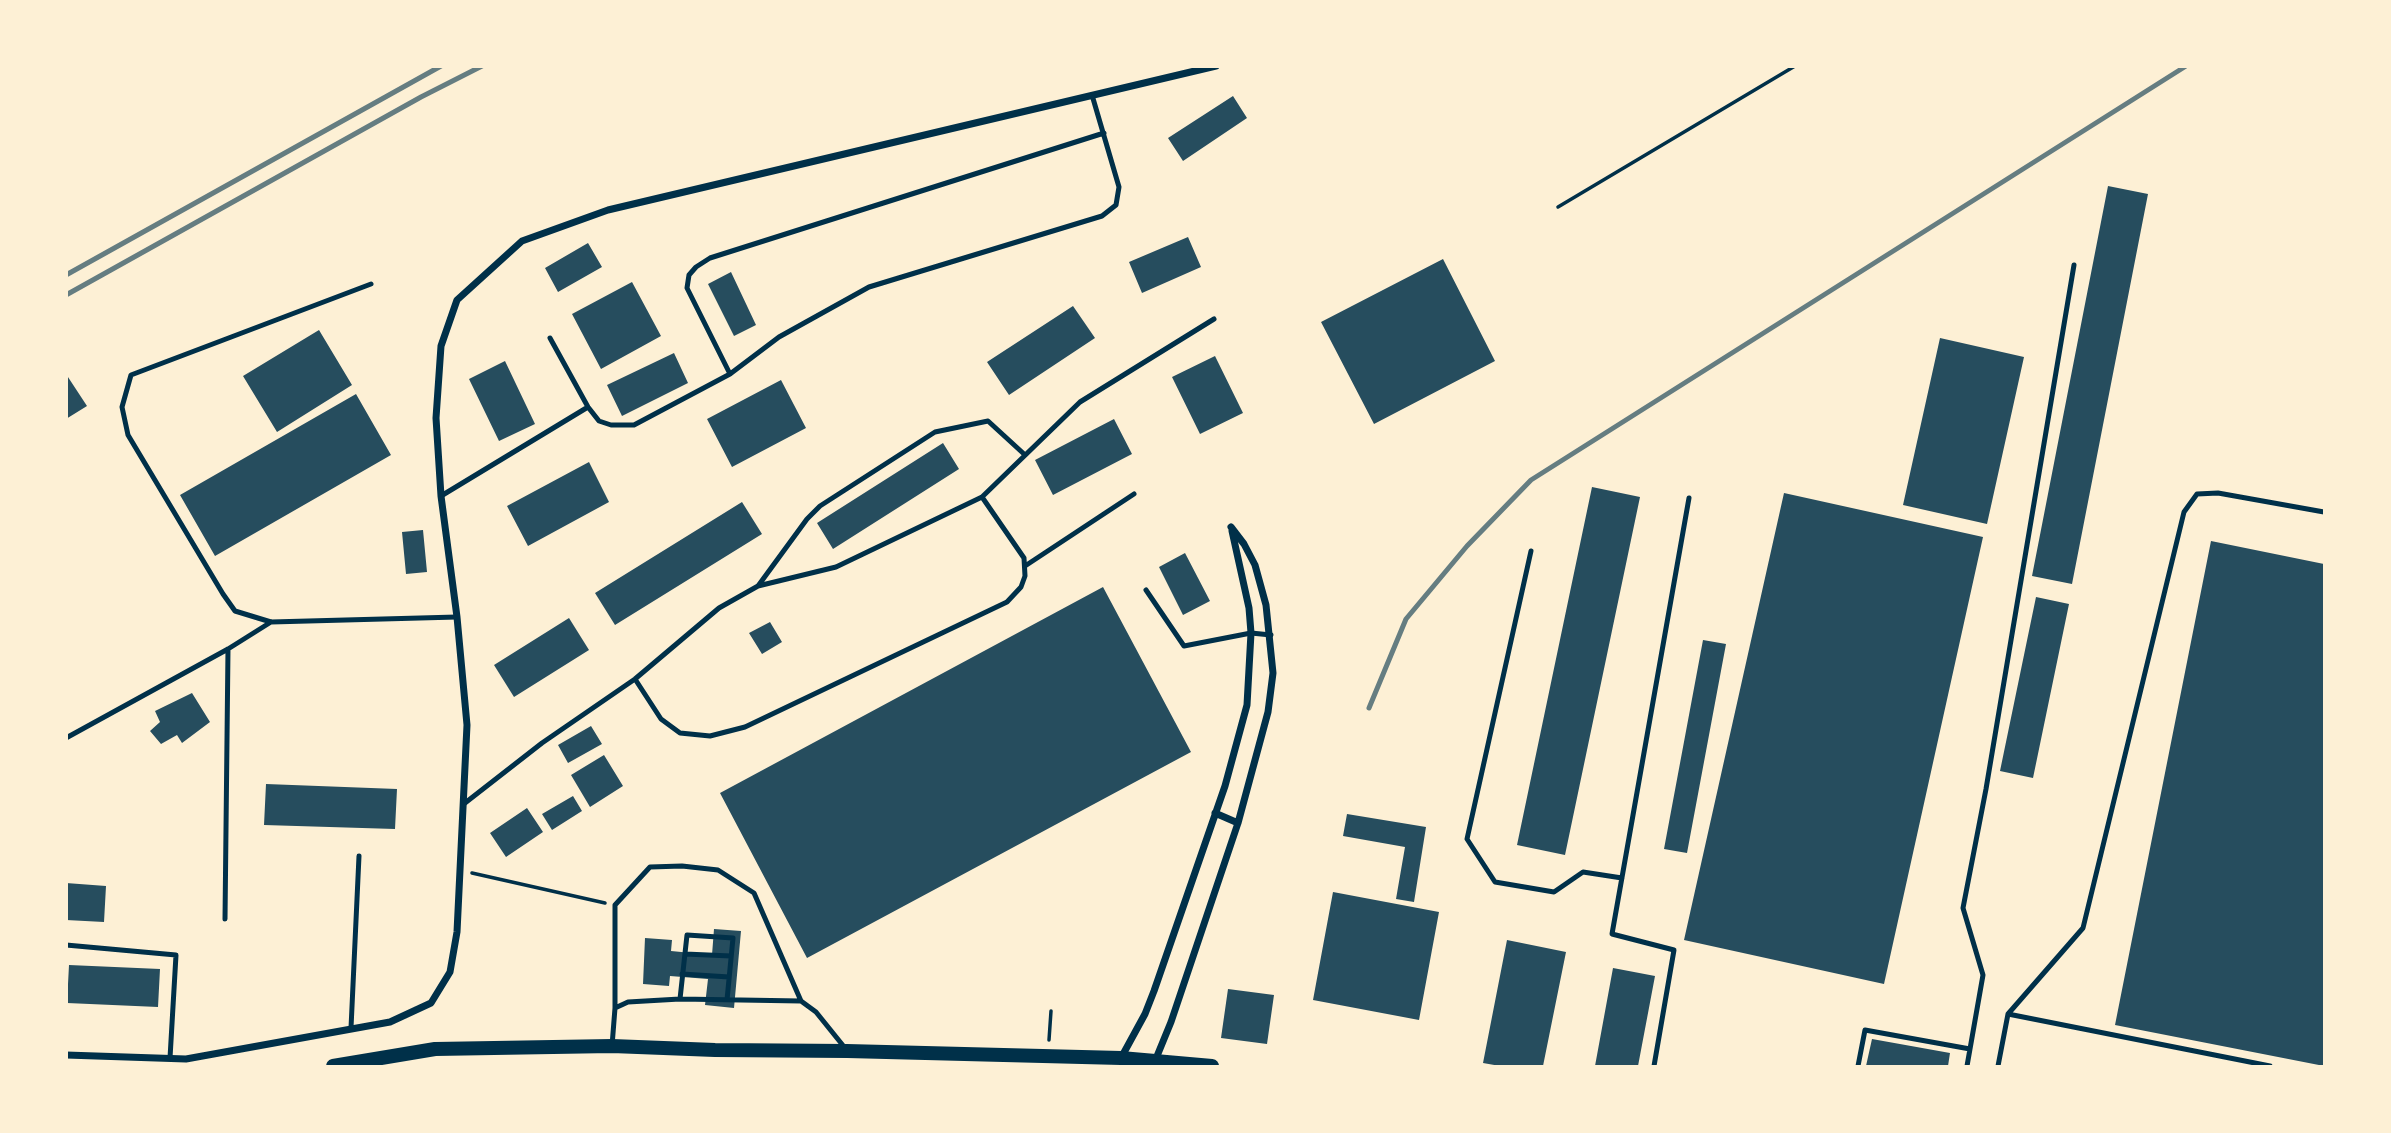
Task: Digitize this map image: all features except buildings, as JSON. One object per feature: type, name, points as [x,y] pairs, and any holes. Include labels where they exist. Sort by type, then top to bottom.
[{"type":"main road","points":[[333,1066],[435,1049],[612,1046],[1121,1058],[1212,1066]]},
{"type":"street","points":[[66,1055],[186,1059],[390,1022],[431,1003],[450,972],[457,932],[467,725],[457,617],[441,496],[436,418],[441,346],[457,300],[522,241],[608,210],[1216,66]]},
{"type":"street","points":[[1121,1058],[1154,991],[1225,786],[1247,705],[1251,634],[1249,608],[1231,527],[1255,565],[1266,605],[1273,673],[1268,712],[1238,823],[1171,1022],[1155,1061]]},
{"type":"street","points":[[1215,813],[1238,823]]},
{"type":"lane","points":[[550,338],[588,407],[599,421],[611,425],[634,425],[730,374],[779,337],[869,287],[1102,216],[1116,205],[1119,187],[1093,95]]},
{"type":"lane","points":[[730,374],[687,288],[689,275],[696,267],[710,258],[1104,133]]},
{"type":"lane","points":[[1967,1066],[1983,975],[1963,908],[2074,265]]},
{"type":"lane","points":[[371,284],[131,375],[122,407],[128,435],[235,611],[271,622],[457,617]]},
{"type":"lane","points":[[465,803],[541,743],[635,679],[719,608],[758,586],[836,567],[982,497],[1080,402],[1214,319]]},
{"type":"lane","points":[[441,496],[588,407]]},
{"type":"lane","points":[[758,586],[807,519],[820,506],[935,432],[988,421],[1024,454]]},
{"type":"lane","points":[[1998,1066],[2008,1014],[2083,928],[2184,512],[2197,494],[2218,493],[2325,512]]},
{"type":"lane","points":[[1025,566],[1134,494]]},
{"type":"lane","points":[[635,679],[661,719],[680,733],[710,736],[745,727],[1007,602],[1021,587],[1025,576],[1024,558],[982,497]]},
{"type":"lane","points":[[1654,1066],[1674,950],[1612,934],[1689,498]]},
{"type":"lane","points":[[1531,551],[1468,839],[1495,882],[1554,892],[1583,872],[1622,878]]},
{"type":"lane","points":[[1146,590],[1184,646],[1251,634],[1271,635]]},
{"type":"lane","points":[[66,737],[228,649],[271,622]]},
{"type":"lane","points":[[225,919],[228,649]]},
{"type":"lane","points":[[351,1028],[359,856]]},
{"type":"lane","points":[[612,1046],[615,1008],[615,905],[650,867],[682,866],[718,870],[754,892],[801,1001],[816,1012],[847,1051]]},
{"type":"lane","points":[[680,999],[687,935],[733,938],[727,1000]]},
{"type":"lane","points":[[66,945],[176,954],[170,1058]]},
{"type":"lane","points":[[685,954],[731,956]]},
{"type":"lane","points":[[682,974],[729,977]]},
{"type":"lane","points":[[615,1008],[628,1002],[680,999],[801,1001]]},
{"type":"lane","points":[[2008,1014],[2270,1066]]},
{"type":"lane","points":[[1858,1066],[1865,1030],[1970,1049]]},
{"type":"path","points":[[1558,207],[1795,66]]},
{"type":"path","points":[[460,870],[615,905]]},
{"type":"path","points":[[1049,1043],[1051,1011]]},
{"type":"railway","points":[[66,275],[441,66]]},
{"type":"railway","points":[[66,295],[421,97],[482,66]]},
{"type":"railway","points":[[1369,708],[1406,619],[1467,546],[1531,480],[2186,66]]}]
